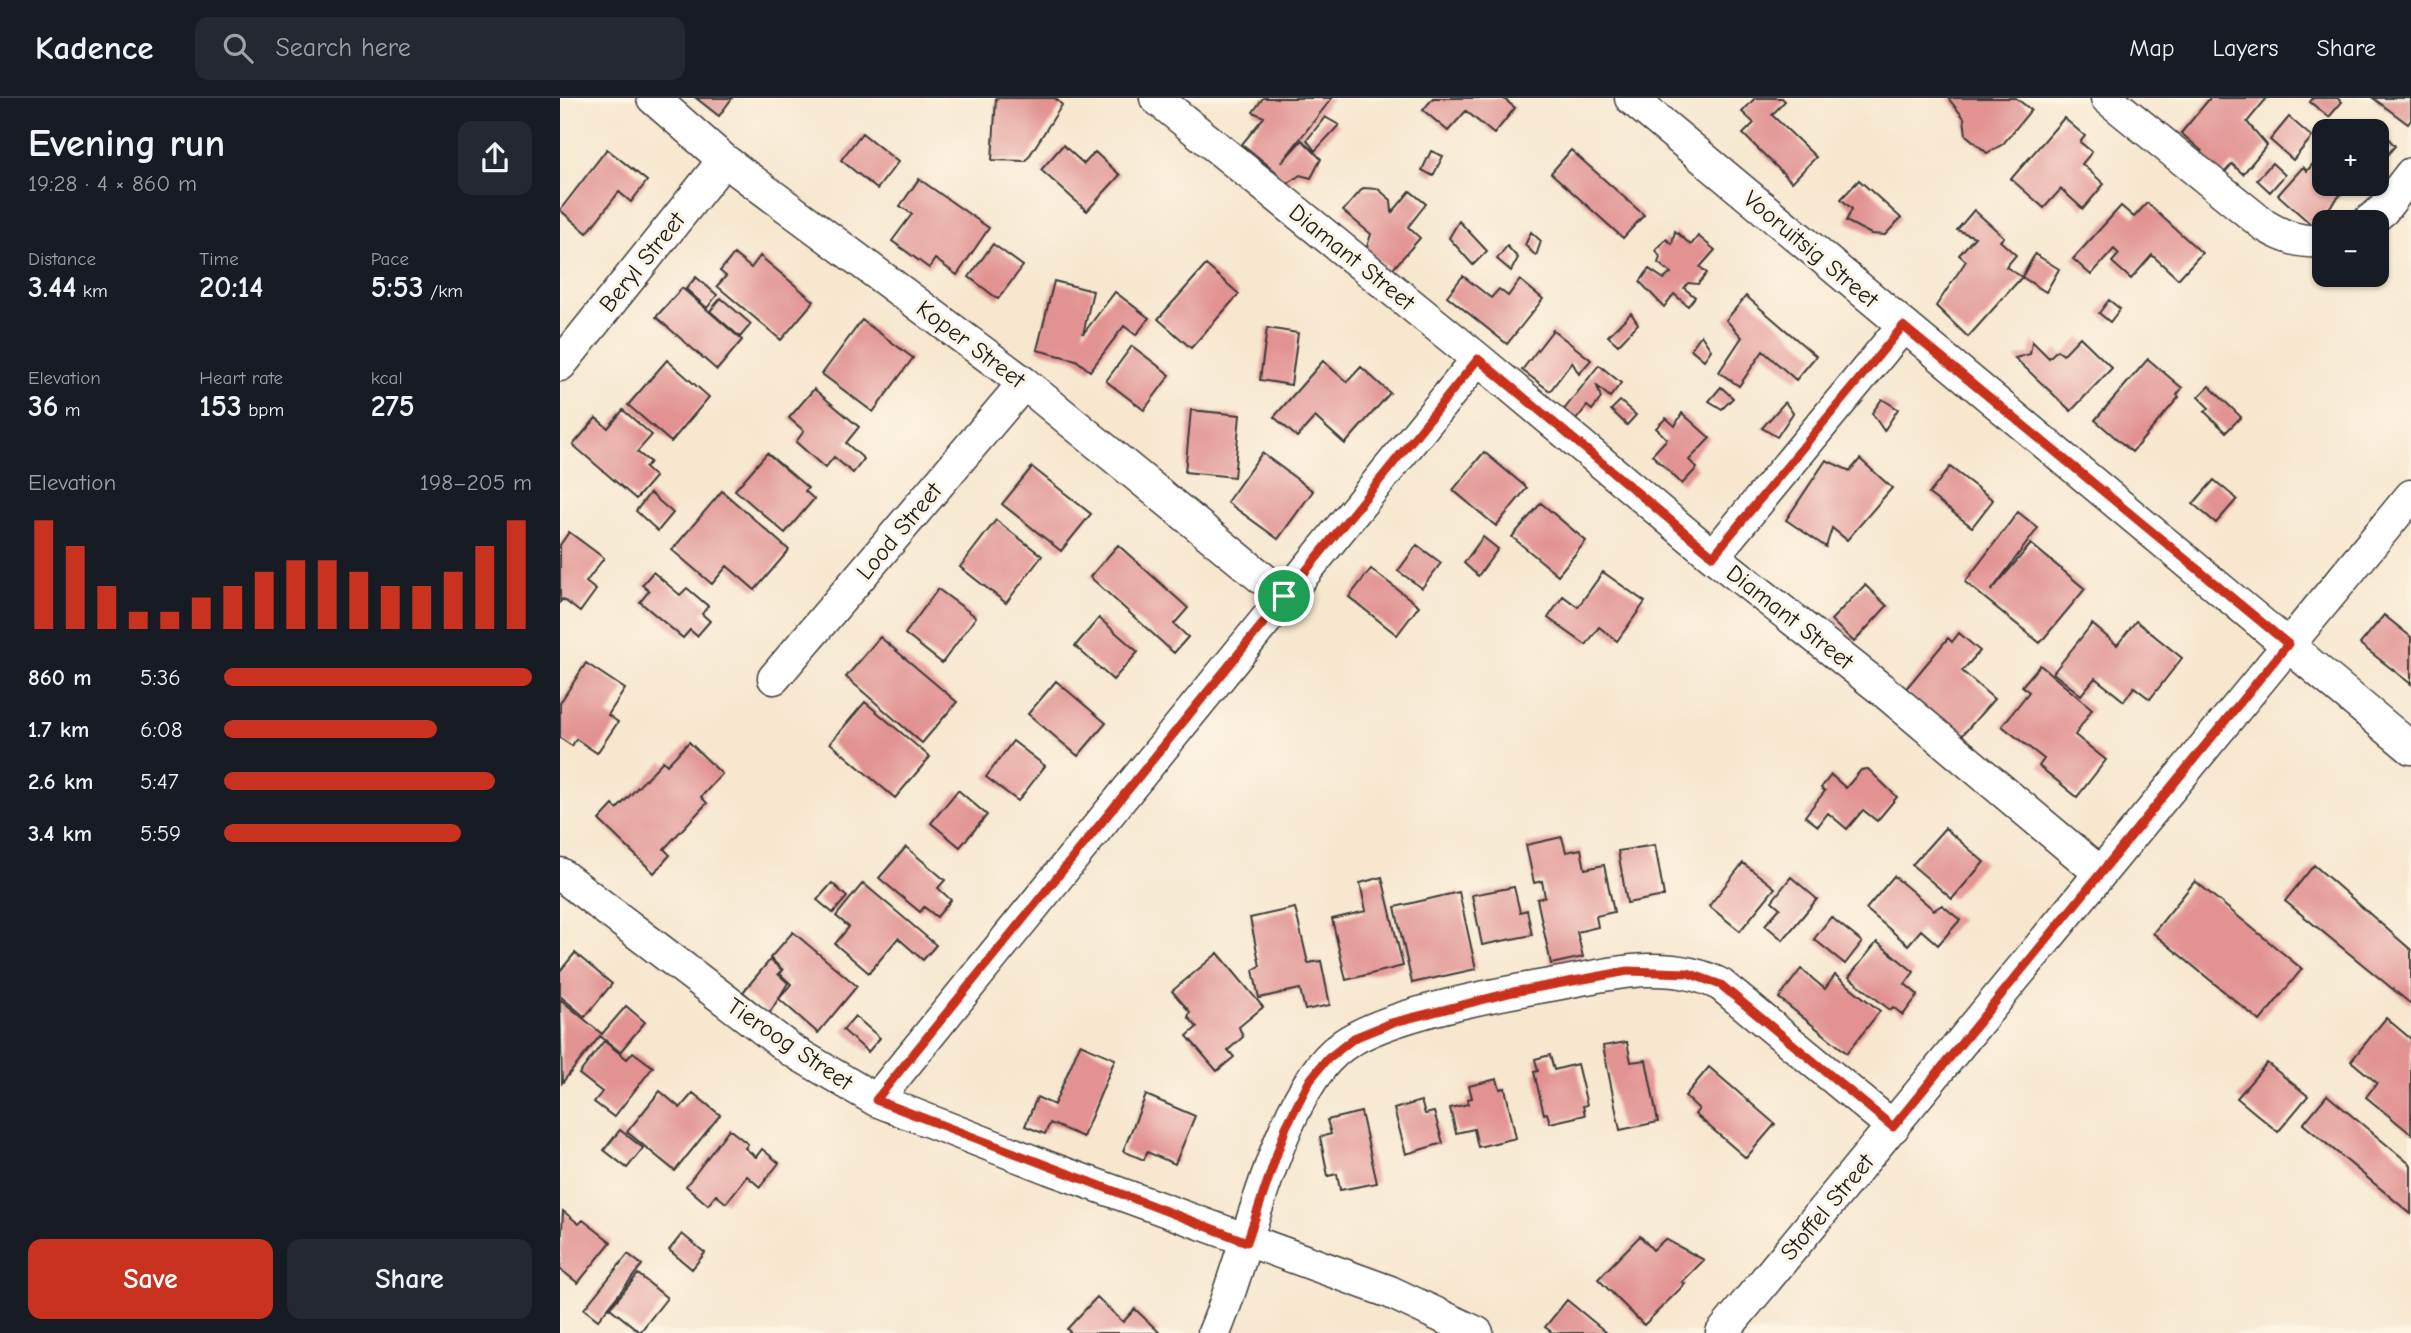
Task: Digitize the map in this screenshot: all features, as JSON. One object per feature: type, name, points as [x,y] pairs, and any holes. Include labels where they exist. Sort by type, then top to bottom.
[{"type":"street","name":"Koper Street","points":[[653,98],[724,160],[1024,383],[1284,596]]},
{"type":"street","name":"Diamant Street","points":[[1156,98],[1478,359],[1713,556],[1885,692],[2099,872]]},
{"type":"street","name":"Vooruitsig Street","points":[[1631,98],[2411,748]]},
{"type":"street","points":[[2107,98],[2264,225],[2281,235],[2312,241]]},
{"type":"street","name":"Beryl Street","points":[[560,365],[724,160]]},
{"type":"street","points":[[2383,210],[2411,174]]},
{"type":"street","points":[[1713,556],[1903,326]]},
{"type":"street","points":[[876,1100],[1478,359]]},
{"type":"street","name":"Lood Street","points":[[774,678],[1024,383]]},
{"type":"street","name":"Stoffel Street","points":[[1722,1333],[2411,496]]},
{"type":"street","name":"Tieroog Street","points":[[560,874],[791,1050],[876,1100],[1247,1242],[1390,1292],[1477,1333]]},
{"type":"street","points":[[1214,1333],[1286,1127],[1310,1080],[1340,1047],[1391,1023],[1513,992],[1603,975],[1664,970],[1688,973],[1713,982],[1746,1004],[1893,1127]]},
{"type":"building","points":[[696,98],[732,98],[719,116]]},
{"type":"building","points":[[996,98],[1055,98],[1062,105],[1026,161],[992,160]]},
{"type":"building","points":[[1263,98],[1332,98],[1281,163],[1302,140],[1321,159],[1311,178],[1300,175],[1286,185],[1275,171],[1242,144],[1264,117],[1253,112]]},
{"type":"building","points":[[1433,98],[1503,98],[1515,108],[1494,134],[1466,111],[1448,131],[1423,110]]},
{"type":"building","points":[[1755,98],[1782,98],[1785,101],[1772,115],[1816,157],[1792,182],[1743,134],[1754,123],[1742,112]]},
{"type":"building","points":[[1948,98],[2016,98],[2031,110],[2003,144],[1987,153],[1966,135],[1964,118]]},
{"type":"building","points":[[2210,98],[2267,98],[2247,122],[2267,145],[2243,174],[2232,164],[2218,180],[2195,159],[2202,151],[2181,133]]},
{"type":"building","points":[[2313,98],[2337,98],[2342,102],[2329,117],[2310,102]]},
{"type":"building","points":[[2373,98],[2411,98],[2411,120],[2408,124]]},
{"type":"building","points":[[1325,117],[1339,125],[1315,151],[1307,140]]},
{"type":"building","points":[[2289,117],[2312,137],[2293,160],[2270,140]]},
{"type":"building","points":[[2064,118],[2085,136],[2080,142],[2092,152],[2082,164],[2104,184],[2083,209],[2061,189],[2044,208],[2011,179]]},
{"type":"building","points":[[862,133],[898,162],[877,189],[841,160]]},
{"type":"building","points":[[2389,139],[2395,146],[2389,153]]},
{"type":"building","points":[[1063,145],[1084,164],[1095,152],[1120,175],[1087,211],[1041,170]]},
{"type":"building","points":[[607,149],[647,181],[631,202],[619,192],[587,233],[560,210]]},
{"type":"building","points":[[1571,150],[1644,215],[1623,238],[1551,173]]},
{"type":"building","points":[[1431,151],[1443,156],[1433,176],[1422,170]]},
{"type":"building","points":[[2272,163],[2285,175],[2270,192],[2257,180]]},
{"type":"building","points":[[2312,165],[2312,196],[2339,196],[2327,210],[2312,210],[2312,225],[2278,195],[2303,167],[2307,171]]},
{"type":"building","points":[[919,179],[989,228],[957,275],[935,259],[929,268],[892,241],[912,214],[900,206]]},
{"type":"building","points":[[1859,180],[1901,218],[1885,235],[1871,234],[1846,221],[1852,209],[1841,199]]},
{"type":"building","points":[[1363,188],[1378,189],[1391,200],[1392,213],[1410,191],[1426,204],[1408,227],[1420,238],[1391,271],[1366,250],[1371,234],[1343,211]]},
{"type":"building","points":[[2147,203],[2202,253],[2178,279],[2152,255],[2131,279],[2112,262],[2119,254],[2114,249],[2091,275],[2073,259],[2121,206],[2134,217]]},
{"type":"building","points":[[1974,210],[2004,237],[2000,241],[2016,255],[2006,267],[2022,277],[1968,337],[1936,306],[1966,261],[1959,255],[1975,237],[1957,230]]},
{"type":"building","points":[[1459,221],[1487,251],[1473,265],[1449,238]]},
{"type":"building","points":[[1675,231],[1691,245],[1698,236],[1715,250],[1700,267],[1707,273],[1698,284],[1688,283],[1684,288],[1695,297],[1688,306],[1674,294],[1664,307],[1640,282],[1649,269],[1664,279],[1671,273],[1658,263],[1660,257],[1656,250],[1666,239],[1672,244]]},
{"type":"building","points":[[1531,232],[1541,241],[1536,256],[1525,245]]},
{"type":"building","points":[[993,244],[1023,266],[998,299],[969,277]]},
{"type":"building","points":[[1507,246],[1518,258],[1511,271],[1497,259]]},
{"type":"building","points":[[734,254],[751,268],[760,256],[814,301],[781,340],[717,286],[726,276],[720,271]]},
{"type":"building","points":[[2035,254],[2059,269],[2046,292],[2022,277]]},
{"type":"building","points":[[1206,265],[1239,294],[1191,348],[1158,319]]},
{"type":"building","points":[[1463,276],[1491,298],[1499,289],[1508,296],[1520,280],[1543,299],[1507,344],[1447,296]]},
{"type":"building","points":[[696,277],[717,295],[707,308],[686,289]]},
{"type":"building","points":[[1054,281],[1093,291],[1083,334],[1115,292],[1149,318],[1136,335],[1124,326],[1090,371],[1076,360],[1037,350]]},
{"type":"building","points":[[682,288],[742,340],[717,370],[656,317]]},
{"type":"building","points":[[1746,296],[1816,356],[1796,380],[1763,351],[1739,386],[1719,372],[1742,337],[1726,320]]},
{"type":"building","points":[[721,298],[751,324],[740,337],[710,311]]},
{"type":"building","points":[[2109,300],[2120,309],[2110,322],[2099,313]]},
{"type":"building","points":[[1631,313],[1638,324],[1618,345],[1608,336]]},
{"type":"building","points":[[862,320],[913,358],[873,412],[822,374]]},
{"type":"building","points":[[1267,328],[1298,333],[1291,385],[1260,380]]},
{"type":"building","points":[[1553,330],[1591,360],[1579,374],[1572,362],[1550,391],[1522,370]]},
{"type":"building","points":[[1701,335],[1711,350],[1704,360],[1691,349]]},
{"type":"building","points":[[2080,337],[2112,368],[2071,411],[2015,358],[2030,354],[2032,341],[2049,358],[2057,350],[2063,355]]},
{"type":"building","points":[[1132,346],[1170,375],[1144,410],[1106,381]]},
{"type":"building","points":[[2148,359],[2182,388],[2177,395],[2179,397],[2132,452],[2095,420]]},
{"type":"building","points":[[667,360],[709,397],[671,442],[628,405]]},
{"type":"building","points":[[1323,361],[1347,382],[1361,367],[1390,393],[1345,444],[1315,417],[1297,437],[1274,417]]},
{"type":"building","points":[[1599,365],[1621,383],[1610,397],[1597,386],[1601,398],[1592,410],[1587,406],[1575,421],[1563,411]]},
{"type":"building","points":[[2209,386],[2241,417],[2226,432],[2205,412],[2209,408],[2198,397]]},
{"type":"building","points":[[1721,387],[1733,398],[1722,409],[1709,401]]},
{"type":"building","points":[[814,389],[859,427],[846,443],[864,459],[853,473],[834,457],[825,468],[796,442],[804,431],[789,418]]},
{"type":"building","points":[[1882,399],[1898,409],[1884,431],[1872,413]]},
{"type":"building","points":[[1620,401],[1636,415],[1627,425],[1611,410]]},
{"type":"building","points":[[1785,402],[1793,413],[1777,437],[1762,428]]},
{"type":"building","points":[[623,410],[652,435],[637,452],[650,462],[645,468],[655,477],[636,499],[573,445],[596,418],[608,428]]},
{"type":"building","points":[[1191,410],[1240,415],[1234,477],[1185,472]]},
{"type":"building","points":[[1682,413],[1710,438],[1689,460],[1697,468],[1682,484],[1652,455],[1667,439],[1656,428],[1666,418],[1675,426]]},
{"type":"building","points":[[1484,452],[1527,488],[1496,526],[1453,490]]},
{"type":"building","points":[[767,453],[808,488],[805,491],[814,499],[785,533],[735,490]]},
{"type":"building","points":[[1262,453],[1313,491],[1278,539],[1227,502]]},
{"type":"building","points":[[1860,459],[1892,488],[1847,540],[1832,528],[1826,547],[1786,520],[1826,460],[1850,471]]},
{"type":"building","points":[[1032,467],[1091,514],[1061,551],[1002,504]]},
{"type":"building","points":[[1950,467],[1993,500],[1972,527],[1929,494]]},
{"type":"building","points":[[2214,480],[2237,499],[2216,523],[2193,504]]},
{"type":"building","points":[[722,491],[789,550],[755,590],[727,566],[712,584],[672,550]]},
{"type":"building","points":[[650,493],[673,513],[658,531],[636,511]]},
{"type":"building","points":[[1541,503],[1586,541],[1558,575],[1512,537]]},
{"type":"building","points":[[2018,512],[2038,528],[1991,591],[2031,544],[2085,589],[2040,643],[1965,582]]},
{"type":"building","points":[[996,520],[1042,556],[1006,603],[960,567]]},
{"type":"building","points":[[569,532],[604,558],[586,582],[596,590],[580,612],[563,599],[560,602],[560,545]]},
{"type":"building","points":[[1483,537],[1498,549],[1478,576],[1464,563]]},
{"type":"building","points":[[1118,545],[1188,608],[1174,624],[1188,637],[1174,653],[1090,577]]},
{"type":"building","points":[[1417,545],[1441,563],[1422,588],[1398,571]]},
{"type":"building","points":[[1371,569],[1419,606],[1397,635],[1349,597]]},
{"type":"building","points":[[653,572],[680,595],[687,588],[708,606],[702,614],[710,621],[697,636],[690,630],[683,638],[640,602],[649,591],[642,585]]},
{"type":"building","points":[[1603,572],[1645,602],[1617,641],[1599,627],[1586,645],[1548,618],[1563,596],[1578,607]]},
{"type":"building","points":[[1865,585],[1887,606],[1854,642],[1831,620]]},
{"type":"building","points":[[938,589],[976,617],[942,663],[905,634]]},
{"type":"building","points":[[2384,615],[2411,637],[2411,684],[2360,644]]},
{"type":"building","points":[[1099,618],[1138,652],[1113,680],[1075,646]]},
{"type":"building","points":[[2136,621],[2182,658],[2150,699],[2134,687],[2124,701],[2095,678],[2081,695],[2053,673],[2092,624],[2117,645]]},
{"type":"building","points":[[1959,633],[1980,651],[1962,671],[1994,699],[1959,739],[1904,691],[1948,638],[1952,642]]},
{"type":"building","points":[[880,637],[957,702],[922,743],[846,677]]},
{"type":"building","points":[[586,663],[625,689],[608,715],[618,722],[597,753],[576,739],[572,746],[560,738],[560,703]]},
{"type":"building","points":[[2040,665],[2092,709],[2075,735],[2106,760],[2077,797],[2039,766],[2044,759],[2002,726],[2029,692],[2022,686]]},
{"type":"building","points":[[1056,681],[1106,723],[1078,756],[1028,714]]},
{"type":"building","points":[[865,702],[930,757],[895,798],[830,743]]},
{"type":"building","points":[[1013,741],[1045,766],[1018,801],[986,777]]},
{"type":"building","points":[[689,742],[722,774],[701,797],[707,803],[664,849],[670,855],[654,873],[599,820],[613,805],[617,809],[663,761],[667,765]]},
{"type":"building","points":[[1868,769],[1897,797],[1877,821],[1863,810],[1847,829],[1828,813],[1818,826],[1805,816],[1825,791],[1821,788],[1831,775],[1846,788],[1861,770]]},
{"type":"building","points":[[958,790],[987,815],[960,847],[931,823]]},
{"type":"building","points":[[1945,828],[1984,862],[1952,899],[1912,865]]},
{"type":"building","points":[[1562,837],[1566,852],[1581,849],[1585,869],[1604,865],[1614,912],[1596,916],[1598,927],[1577,932],[1583,957],[1551,964],[1537,899],[1545,897],[1542,881],[1534,883],[1526,845]]},
{"type":"building","points":[[1655,845],[1664,896],[1627,903],[1618,851]]},
{"type":"building","points":[[906,847],[945,880],[938,888],[951,900],[937,917],[924,907],[920,912],[879,878]]},
{"type":"building","points":[[1743,863],[1775,888],[1740,931],[1709,906]]},
{"type":"building","points":[[2314,865],[2411,950],[2411,1004],[2285,901]]},
{"type":"building","points":[[1894,876],[1934,910],[1942,905],[1960,920],[1938,945],[1921,930],[1908,945],[1866,909]]},
{"type":"building","points":[[1382,877],[1403,966],[1346,980],[1332,919],[1366,911],[1360,883]]},
{"type":"building","points":[[1791,877],[1817,899],[1783,940],[1765,925],[1780,908],[1772,901]]},
{"type":"building","points":[[2195,881],[2302,969],[2260,1021],[2153,933]]},
{"type":"building","points":[[832,883],[847,897],[833,913],[817,900]]},
{"type":"building","points":[[863,883],[936,945],[923,960],[898,938],[869,973],[835,944],[849,927],[836,916]]},
{"type":"building","points":[[1514,887],[1520,912],[1527,910],[1532,935],[1482,945],[1472,895]]},
{"type":"building","points":[[1459,892],[1476,969],[1412,983],[1395,907]]},
{"type":"building","points":[[1295,908],[1308,963],[1321,961],[1330,1005],[1305,1010],[1300,989],[1259,998],[1253,970],[1260,966],[1250,918]]},
{"type":"building","points":[[1831,917],[1862,942],[1845,964],[1814,939]]},
{"type":"building","points":[[793,932],[857,986],[818,1033],[779,999],[791,984],[780,974],[783,970],[770,958]]},
{"type":"building","points":[[1877,942],[1914,972],[1905,984],[1918,995],[1903,1015],[1893,1007],[1890,1010],[1849,977]]},
{"type":"building","points":[[575,953],[612,984],[585,1017],[560,996],[560,971]]},
{"type":"building","points":[[1218,953],[1263,1007],[1239,1027],[1243,1037],[1228,1050],[1234,1057],[1217,1071],[1187,1036],[1197,1027],[1188,1017],[1190,1012],[1172,991]]},
{"type":"building","points":[[770,960],[782,970],[778,974],[788,983],[769,1014],[743,992]]},
{"type":"building","points":[[1801,969],[1825,989],[1835,975],[1880,1011],[1847,1053],[1779,998]]},
{"type":"building","points":[[560,999],[602,1034],[626,1006],[645,1022],[620,1052],[600,1036],[562,1083]]},
{"type":"building","points":[[855,1016],[880,1038],[868,1052],[843,1030]]},
{"type":"building","points":[[2386,1018],[2411,1039],[2411,1134],[2366,1097],[2377,1083],[2351,1061]]},
{"type":"building","points":[[604,1041],[627,1059],[633,1052],[653,1067],[614,1117],[594,1102],[602,1092],[579,1074]]},
{"type":"building","points":[[1627,1042],[1631,1062],[1646,1060],[1658,1122],[1620,1130],[1603,1046]]},
{"type":"building","points":[[1080,1044],[1115,1059],[1083,1137],[1050,1123],[1045,1134],[1025,1126],[1037,1097],[1054,1105]]},
{"type":"building","points":[[1550,1055],[1554,1070],[1577,1064],[1587,1105],[1583,1106],[1585,1115],[1550,1123],[1547,1113],[1544,1114],[1534,1072],[1538,1071],[1535,1059]]},
{"type":"building","points":[[2267,1063],[2308,1096],[2278,1132],[2237,1098]]},
{"type":"building","points":[[1709,1067],[1775,1124],[1746,1158],[1695,1114],[1699,1109],[1685,1096]]},
{"type":"building","points":[[1497,1079],[1500,1089],[1505,1088],[1516,1138],[1478,1147],[1474,1129],[1456,1133],[1450,1108],[1468,1104],[1467,1099],[1472,1098],[1469,1086]]},
{"type":"building","points":[[660,1091],[680,1108],[693,1093],[720,1115],[675,1171],[627,1132]]},
{"type":"building","points":[[1146,1095],[1195,1116],[1175,1164],[1147,1152],[1144,1160],[1123,1151]]},
{"type":"building","points":[[2327,1095],[2411,1165],[2411,1214],[2303,1124]]},
{"type":"building","points":[[1421,1101],[1425,1114],[1434,1112],[1443,1143],[1406,1154],[1394,1109]]},
{"type":"building","points":[[1361,1112],[1377,1183],[1340,1190],[1337,1174],[1328,1176],[1320,1137],[1331,1134],[1327,1120]]},
{"type":"building","points":[[729,1129],[748,1144],[745,1148],[756,1157],[762,1149],[779,1163],[760,1187],[747,1176],[726,1203],[716,1195],[708,1205],[686,1186]]},
{"type":"building","points":[[620,1130],[643,1148],[627,1168],[604,1150]]},
{"type":"building","points":[[563,1211],[579,1224],[583,1220],[611,1242],[578,1283],[560,1269]]},
{"type":"building","points":[[682,1234],[705,1253],[692,1269],[669,1250]]},
{"type":"building","points":[[1640,1236],[1653,1250],[1665,1239],[1704,1260],[1682,1282],[1685,1284],[1644,1325],[1598,1279]]},
{"type":"building","points":[[628,1254],[642,1265],[598,1320],[584,1309]]},
{"type":"building","points":[[638,1274],[667,1298],[640,1332],[610,1308]]},
{"type":"building","points":[[1097,1297],[1123,1322],[1135,1309],[1160,1333],[1071,1333],[1067,1329]]},
{"type":"building","points":[[1567,1300],[1607,1333],[1553,1333],[1545,1327]]},
{"type":"route","points":[[1903,326],[2288,644],[1893,1127],[1721,985],[1688,973],[1648,969],[1513,992],[1391,1023],[1354,1038],[1340,1047],[1310,1080],[1286,1127],[1247,1242],[876,1100],[1284,596],[1478,359],[1713,556],[1903,326]]}]
